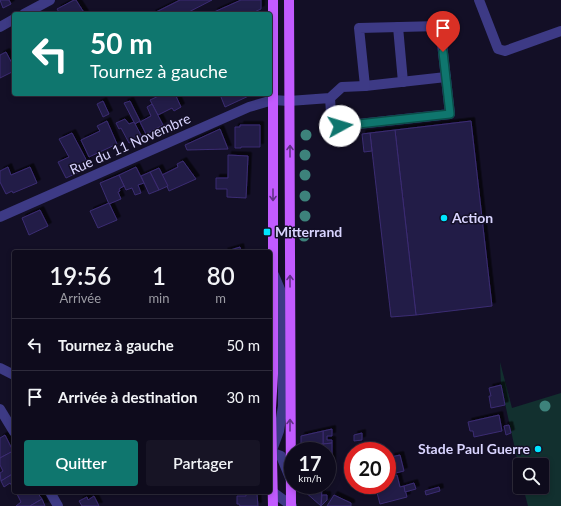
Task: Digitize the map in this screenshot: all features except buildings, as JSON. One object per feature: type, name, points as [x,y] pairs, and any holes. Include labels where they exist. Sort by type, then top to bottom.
[{"type":"main road","points":[[272,391],[274,276],[273,0]]},
{"type":"main road","points":[[289,0],[290,442]]},
{"type":"main road","points":[[271,494],[273,506]]},
{"type":"main road","points":[[291,494],[291,506]]},
{"type":"street","points":[[28,12],[50,0]]},
{"type":"street","points":[[479,0],[498,49],[505,51],[561,31]]},
{"type":"street","points":[[0,27],[12,20]]},
{"type":"street","points":[[365,86],[359,28],[440,26],[446,77],[450,114],[340,126],[331,113],[330,98],[342,87],[365,86],[446,77]]},
{"type":"street","points":[[398,27],[403,82]]},
{"type":"street","name":"Rue du 11 Novembre","points":[[0,217],[249,107],[273,100],[289,101],[330,98]]},
{"type":"street","points":[[0,368],[12,374]]},
{"type":"street","points":[[0,409],[12,429]]},
{"type":"street","points":[[272,453],[281,456],[284,463]]},
{"type":"street","points":[[272,492],[291,506]]},
{"type":"street","points":[[51,494],[58,506]]},
{"type":"green space","name":"Stade Paul Guerre","points":[[500,362],[512,408],[561,393],[561,506],[528,506],[525,494],[549,494],[549,458],[517,458],[501,385]]},
{"type":"place","name":"Action","points":[[444,218]]},
{"type":"place","name":"Mitterrand","points":[[267,232]]},
{"type":"place","name":"Stade Paul Guerre","points":[[538,449]]},
{"type":"route","points":[[340,126],[450,114],[443,52]]}]
